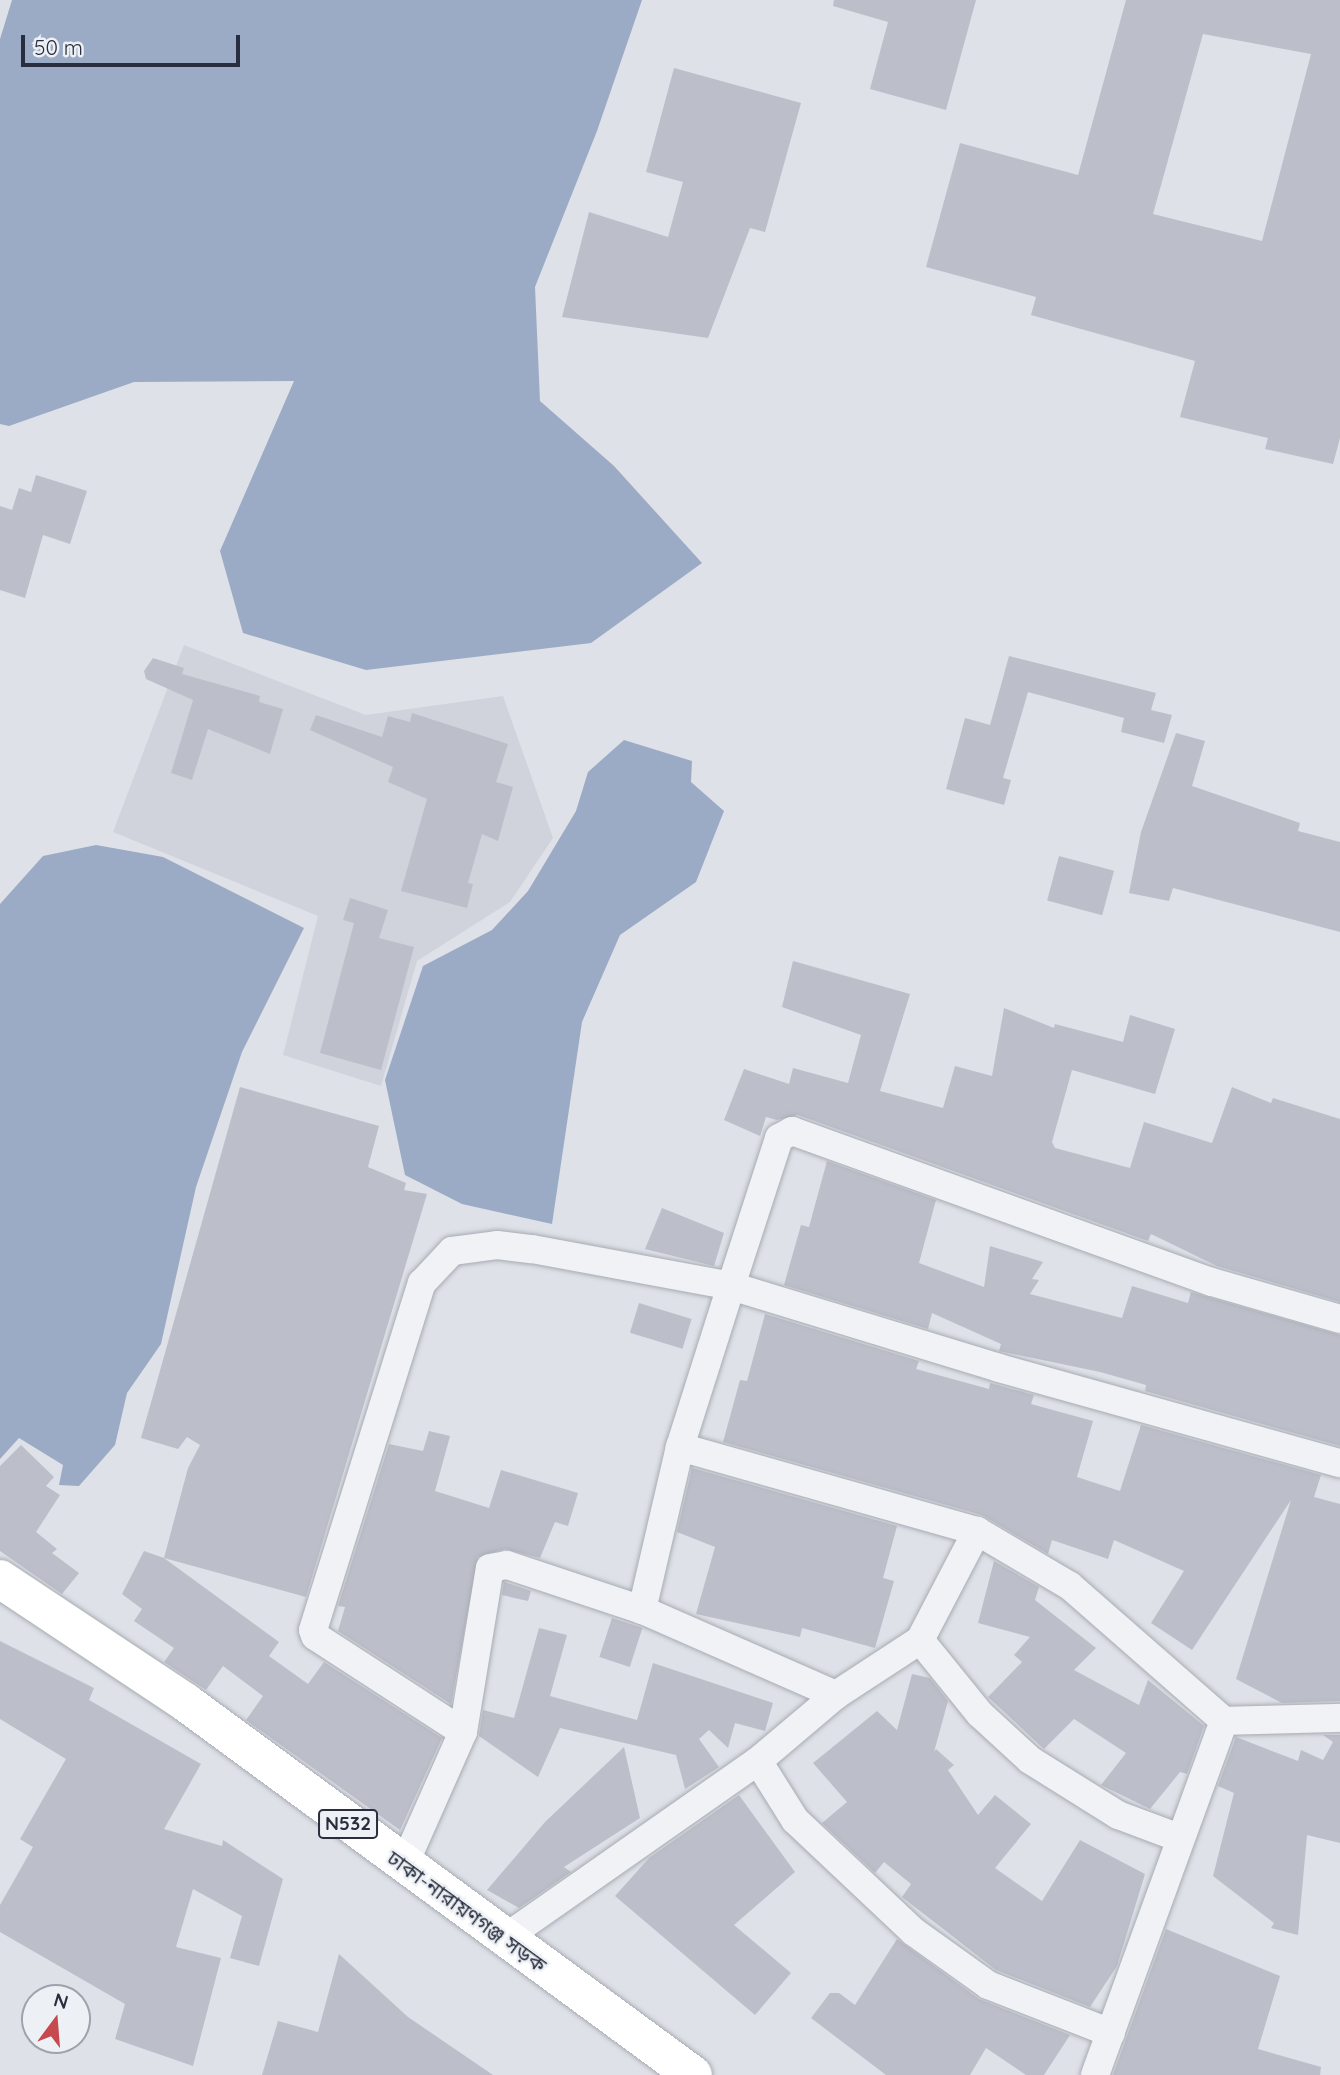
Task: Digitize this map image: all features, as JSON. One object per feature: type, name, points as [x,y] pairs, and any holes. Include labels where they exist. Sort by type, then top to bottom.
[{"type":"highway","name":"ঢাকা-নারায়ণগঞ্জ সড়ক","points":[[0,1579],[185,1702],[404,1866],[693,2075]]},
{"type":"street","points":[[642,1610],[682,1442],[779,1138],[792,1131],[1212,1282],[1340,1319]]},
{"type":"street","points":[[463,1732],[315,1636],[313,1630],[422,1283],[452,1251],[497,1245],[564,1253],[999,1368],[1340,1463]]},
{"type":"street","points":[[682,1442],[977,1531],[1070,1586],[1224,1721],[1340,1718]]},
{"type":"street","points":[[505,1938],[758,1761],[835,1695],[920,1640],[977,1531]]},
{"type":"street","points":[[404,1866],[463,1732],[490,1568],[497,1563],[642,1610],[835,1695]]},
{"type":"street","points":[[920,1640],[980,1714],[1030,1760],[1118,1815],[1180,1838]]},
{"type":"street","points":[[1095,2075],[1224,1721]]},
{"type":"street","points":[[758,1761],[795,1820],[914,1932],[988,1985],[1111,2034]]},
{"type":"shaded area","points":[[184,645],[366,715],[503,696],[553,838],[510,902],[417,961],[381,1086],[283,1055],[318,916],[113,832]]},
{"type":"water","points":[[12,0],[642,0],[597,131],[535,287],[540,401],[614,466],[702,563],[591,643],[366,670],[243,633],[220,551],[294,381],[134,382],[9,426],[0,424],[0,39]]},
{"type":"water","points":[[624,740],[692,761],[691,782],[724,811],[696,882],[620,935],[582,1022],[552,1224],[462,1204],[405,1175],[385,1080],[423,966],[492,930],[528,891],[576,811],[588,772]]},
{"type":"water","points":[[96,845],[163,857],[304,928],[242,1052],[196,1187],[161,1344],[127,1393],[115,1445],[79,1486],[59,1485],[63,1465],[19,1438],[0,1459],[0,904],[43,856]]},
{"type":"building","points":[[834,0],[976,0],[946,110],[870,89],[888,22],[833,6]]},
{"type":"building","points":[[1126,0],[1340,0],[1340,438],[1333,464],[1265,449],[1268,438],[1180,417],[1195,361],[1031,315],[1036,297],[926,267],[960,143],[1078,175]],"holes":[[[1203,34],[1311,54],[1262,241],[1153,214]]]},
{"type":"building","points":[[674,68],[801,103],[765,232],[750,228],[708,338],[562,317],[589,212],[668,237],[683,182],[646,172]]},
{"type":"building","points":[[36,475],[87,491],[70,544],[43,535],[25,598],[0,590],[0,506],[12,510],[19,488],[31,492]]},
{"type":"building","points":[[1009,656],[1156,693],[1151,710],[1172,715],[1164,743],[1121,732],[1124,718],[1028,692],[1003,778],[1011,780],[1004,805],[946,789],[965,718],[990,725]]},
{"type":"building","points":[[153,658],[184,668],[182,674],[260,696],[259,702],[283,709],[270,754],[208,729],[192,780],[171,773],[193,700],[146,679],[144,671]]},
{"type":"building","points":[[412,713],[508,744],[496,782],[513,787],[498,841],[482,834],[468,883],[473,884],[467,908],[401,891],[427,799],[388,782],[393,767],[310,730],[316,715],[382,737],[388,716],[410,722]]},
{"type":"building","points":[[1176,733],[1205,741],[1192,786],[1300,823],[1298,831],[1340,842],[1340,932],[1173,888],[1169,901],[1129,893],[1141,832]]},
{"type":"building","points":[[1059,856],[1114,871],[1102,915],[1047,900]]},
{"type":"building","points":[[350,898],[388,910],[379,938],[414,947],[381,1070],[320,1053],[354,923],[343,920]]},
{"type":"building","points":[[793,961],[910,994],[880,1091],[943,1108],[955,1066],[992,1076],[1004,1008],[1054,1028],[1055,1024],[1123,1042],[1130,1015],[1175,1029],[1155,1094],[1072,1070],[1052,1142],[1055,1148],[1130,1168],[1144,1122],[1212,1143],[1232,1087],[1271,1103],[1273,1098],[1340,1119],[1340,1302],[1217,1266],[1151,1234],[1148,1241],[798,1115],[777,1120],[766,1117],[760,1136],[724,1120],[744,1069],[789,1084],[793,1068],[848,1083],[861,1035],[782,1007]]},
{"type":"building","points":[[240,1087],[379,1126],[368,1167],[406,1183],[404,1190],[427,1194],[306,1597],[164,1558],[188,1468],[200,1445],[187,1437],[178,1449],[141,1438]]},
{"type":"building","points":[[827,1161],[936,1200],[919,1263],[984,1287],[990,1246],[1043,1262],[1032,1279],[1039,1280],[1030,1294],[1122,1318],[1132,1286],[1188,1303],[1191,1292],[1340,1335],[1340,1446],[1145,1391],[1146,1385],[1100,1372],[999,1351],[1001,1344],[932,1313],[928,1329],[784,1285],[801,1225],[809,1227]]},
{"type":"building","points":[[662,1208],[724,1233],[714,1266],[645,1249]]},
{"type":"building","points":[[639,1303],[692,1319],[683,1349],[630,1333]]},
{"type":"building","points":[[765,1314],[919,1361],[916,1369],[989,1389],[990,1383],[1034,1395],[1031,1404],[1093,1421],[1077,1477],[1120,1491],[1141,1425],[1321,1475],[1314,1497],[1340,1504],[1340,1701],[1282,1703],[1236,1679],[1291,1500],[1192,1650],[1151,1623],[1184,1571],[1114,1540],[1108,1559],[1052,1540],[1048,1554],[982,1515],[723,1442],[740,1380],[747,1381]]},
{"type":"building","points":[[429,1431],[450,1436],[435,1491],[489,1508],[501,1470],[578,1493],[568,1526],[555,1522],[540,1558],[505,1549],[478,1557],[451,1704],[338,1631],[345,1607],[338,1606],[389,1444],[423,1451]]},
{"type":"building","points":[[21,1445],[54,1477],[46,1486],[60,1495],[36,1532],[57,1549],[52,1553],[79,1573],[62,1594],[0,1551],[0,1466]]},
{"type":"building","points":[[692,1468],[897,1526],[883,1578],[894,1581],[875,1648],[802,1628],[800,1637],[696,1614],[715,1547],[677,1532]]},
{"type":"building","points":[[144,1551],[164,1558],[279,1642],[269,1656],[308,1684],[324,1662],[442,1738],[400,1830],[246,1720],[263,1696],[223,1666],[206,1690],[164,1662],[174,1648],[134,1621],[142,1609],[122,1594]]},
{"type":"building","points":[[994,1561],[1039,1587],[1035,1600],[1096,1648],[1074,1670],[1139,1705],[1148,1680],[1204,1726],[1187,1774],[1180,1772],[1150,1809],[1101,1785],[1126,1753],[1074,1719],[1044,1749],[988,1697],[1022,1662],[1014,1655],[1030,1637],[978,1623]]},
{"type":"building","points":[[504,1582],[531,1591],[528,1601],[502,1595]]},
{"type":"building","points":[[612,1618],[642,1628],[630,1667],[599,1657]]},
{"type":"building","points":[[539,1628],[567,1635],[550,1696],[637,1720],[653,1663],[773,1703],[765,1731],[735,1723],[728,1748],[709,1730],[699,1739],[719,1767],[685,1789],[676,1755],[560,1728],[538,1777],[479,1736],[483,1710],[514,1718]]},
{"type":"building","points":[[0,1641],[94,1688],[89,1700],[201,1764],[164,1829],[222,1846],[223,1840],[283,1879],[259,1966],[230,1958],[242,1916],[193,1889],[176,1947],[221,1958],[193,2066],[115,2039],[125,2004],[0,1932],[0,1905],[33,1847],[20,1839],[66,1759],[0,1719]]},
{"type":"building","points":[[912,1674],[930,1678],[948,1701],[934,1752],[936,1749],[954,1765],[948,1770],[978,1815],[995,1795],[1031,1824],[995,1868],[1042,1901],[1080,1840],[1145,1874],[1117,1966],[1090,2007],[996,1970],[902,1897],[911,1884],[884,1862],[875,1873],[822,1823],[847,1802],[813,1763],[877,1711],[897,1730]]},
{"type":"building","points":[[1323,1735],[1340,1735],[1340,1843],[1307,1835],[1298,1935],[1271,1928],[1274,1923],[1213,1876],[1234,1793],[1218,1786],[1236,1737],[1298,1761],[1301,1750],[1323,1760],[1333,1742]]},
{"type":"building","points":[[624,1747],[640,1818],[564,1867],[571,1872],[519,1908],[487,1890],[545,1822]]},
{"type":"building","points":[[739,1795],[795,1872],[734,1925],[791,1973],[755,2015],[615,1896],[649,1858]]},
{"type":"building","points":[[1166,1929],[1280,1976],[1258,2049],[1321,2067],[1320,2075],[1113,2075]]},
{"type":"building","points":[[897,1939],[979,1999],[1070,2035],[1044,2075],[1026,2075],[986,2048],[970,2075],[886,2075],[811,2018],[830,1993],[839,1993],[855,2005]]},
{"type":"building","points":[[339,1954],[408,2017],[493,2075],[262,2075],[278,2021],[318,2032]]}]
